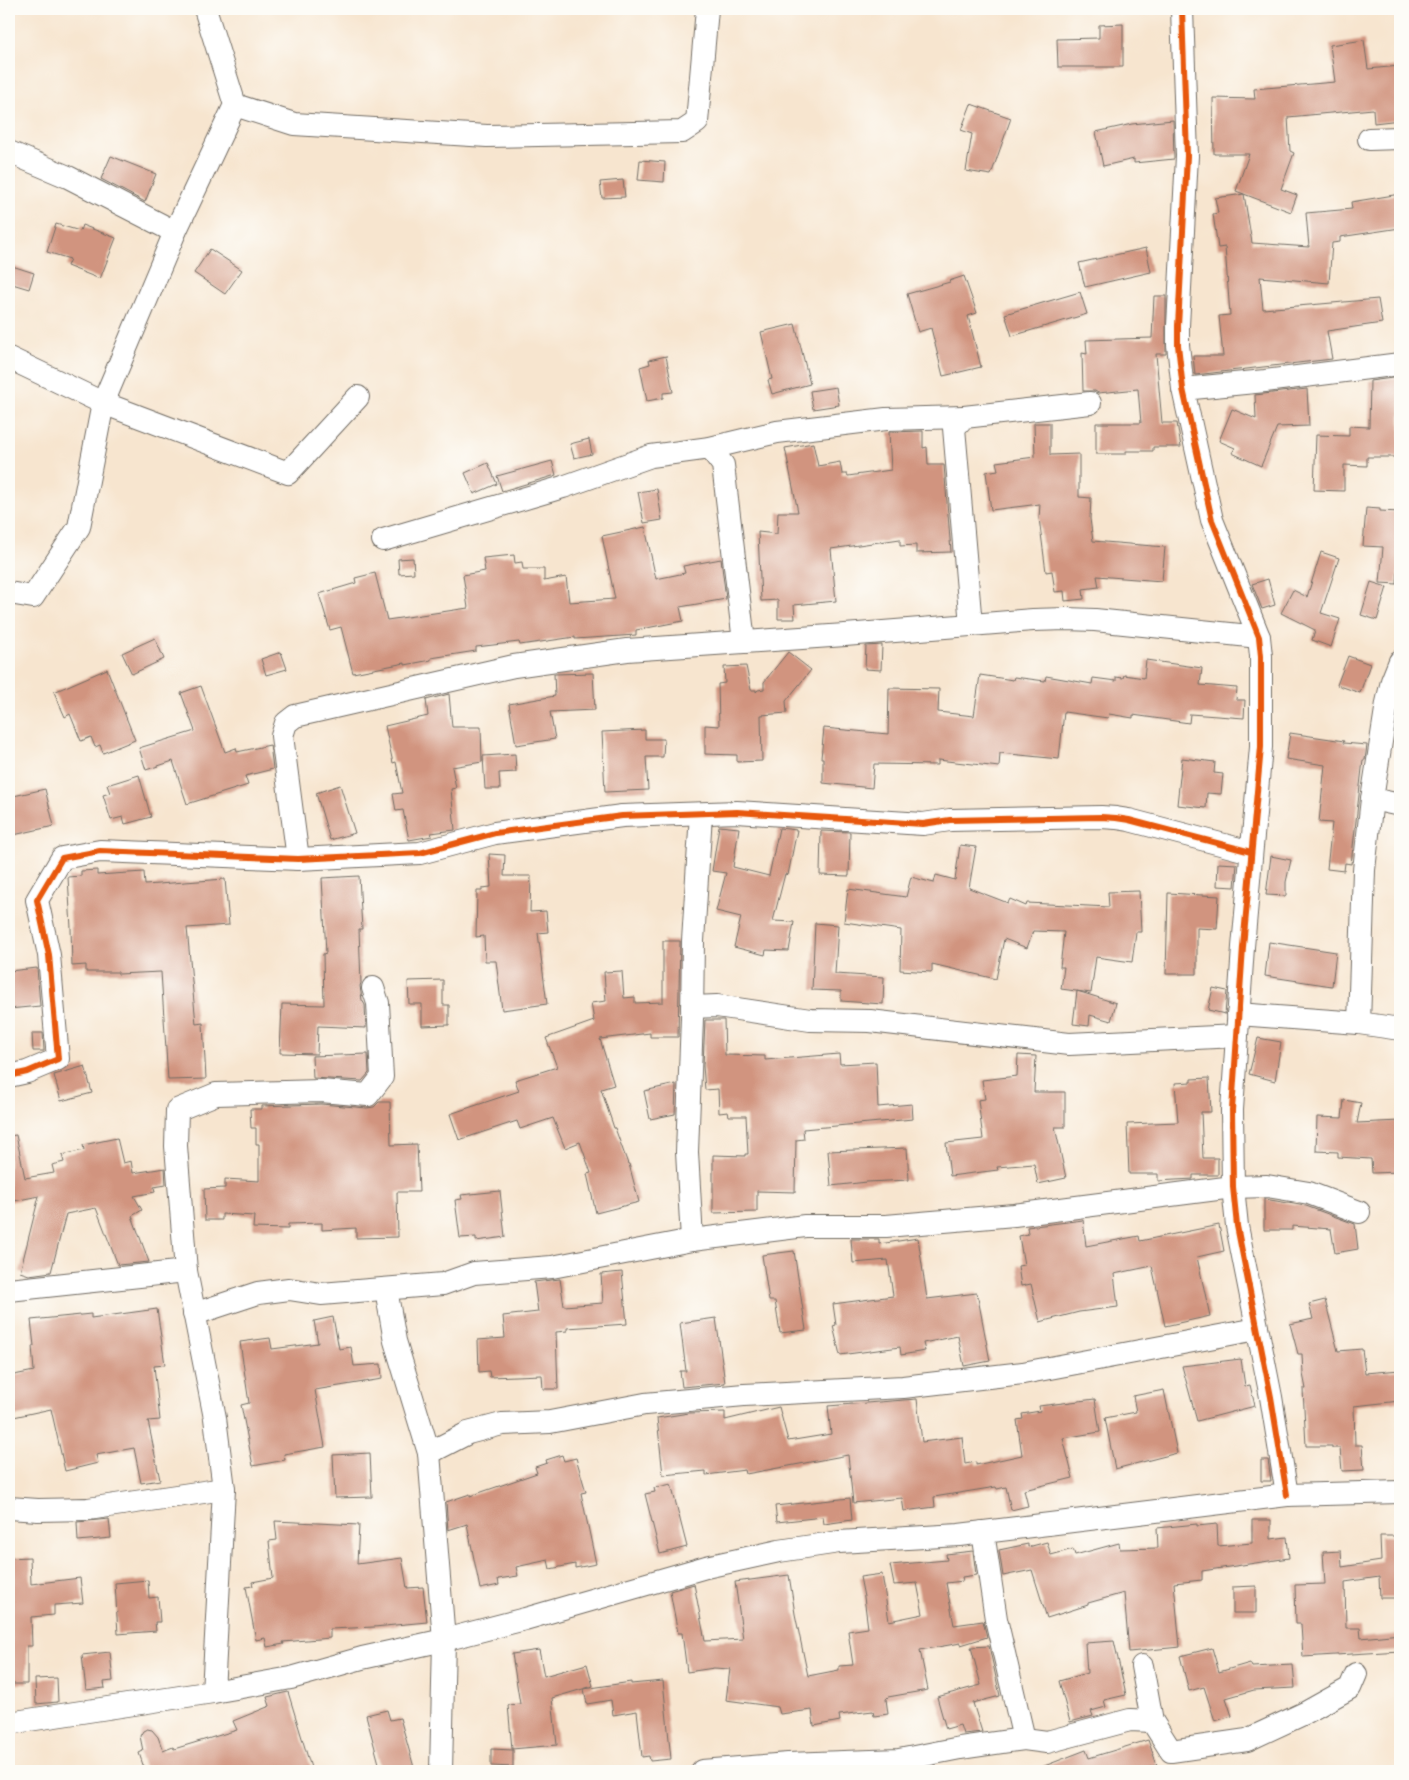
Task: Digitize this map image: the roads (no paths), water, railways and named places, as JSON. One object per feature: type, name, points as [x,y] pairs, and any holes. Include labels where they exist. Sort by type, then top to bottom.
[{"type":"street","points":[[9,593],[33,596],[79,527],[104,403],[175,232],[235,105],[205,9]]},
{"type":"street","points":[[235,105],[294,124],[487,136],[682,132],[698,122],[707,9]]},
{"type":"street","points":[[1182,9],[1187,156],[1178,345],[1183,389],[1212,520],[1259,637],[1261,656],[1261,747],[1232,1110],[1233,1186],[1237,1226],[1271,1397],[1287,1495]]},
{"type":"street","points":[[1369,139],[1400,138]]},
{"type":"street","points":[[9,152],[68,177],[175,232]]},
{"type":"street","points":[[9,358],[104,403],[288,473],[358,397]]},
{"type":"street","points":[[1183,389],[1400,364]]},
{"type":"street","points":[[383,540],[563,487],[651,456],[710,448],[787,431],[886,419],[964,417],[1090,404]]},
{"type":"street","points":[[964,417],[954,428],[971,625]]},
{"type":"street","points":[[710,448],[724,465],[744,642]]},
{"type":"street","points":[[298,859],[282,736],[286,722],[295,716],[514,666],[627,650],[1033,620],[1085,620],[1259,637]]},
{"type":"street","points":[[1359,1023],[1364,870],[1372,799],[1387,702],[1400,663]]},
{"type":"street","points":[[1372,799],[1400,805]]},
{"type":"street","points":[[9,1076],[27,1072],[58,1059],[49,955],[37,900],[62,858],[100,851],[298,859],[420,853],[495,833],[622,816],[737,812],[923,824],[950,820],[1101,817],[1130,820],[1252,852]]},
{"type":"street","points":[[692,1240],[687,1152],[693,941],[701,814]]},
{"type":"street","points":[[213,1692],[224,1489],[215,1418],[186,1271],[176,1146],[178,1110],[216,1094],[321,1091],[368,1095],[382,1077],[378,1003],[373,988]]},
{"type":"street","points":[[692,1007],[717,1006],[810,1020],[870,1021],[1069,1044],[1238,1025],[1359,1023],[1400,1029]]},
{"type":"street","points":[[194,1314],[258,1293],[289,1289],[321,1294],[443,1284],[474,1273],[552,1267],[692,1240],[805,1226],[886,1226],[1014,1214],[1233,1186],[1267,1186],[1308,1194],[1359,1212]]},
{"type":"street","points":[[9,1290],[186,1271]]},
{"type":"street","points":[[386,1289],[395,1341],[429,1453],[444,1640],[441,1771]]},
{"type":"street","points":[[429,1453],[468,1433],[502,1424],[550,1422],[645,1404],[704,1398],[903,1387],[1023,1373],[1257,1329]]},
{"type":"street","points":[[9,1508],[38,1510],[88,1509],[224,1489]]},
{"type":"street","points":[[9,1724],[290,1678],[362,1658],[444,1640],[706,1567],[779,1551],[839,1542],[959,1535],[1287,1495],[1400,1492]]},
{"type":"street","points":[[982,1532],[996,1619],[1024,1738]]},
{"type":"street","points":[[1142,1666],[1152,1721],[1171,1751],[1247,1740],[1305,1713],[1350,1688],[1356,1674]]},
{"type":"street","points":[[702,1771],[788,1764],[899,1760],[1024,1738],[1047,1742],[1130,1720],[1152,1721]]}]
